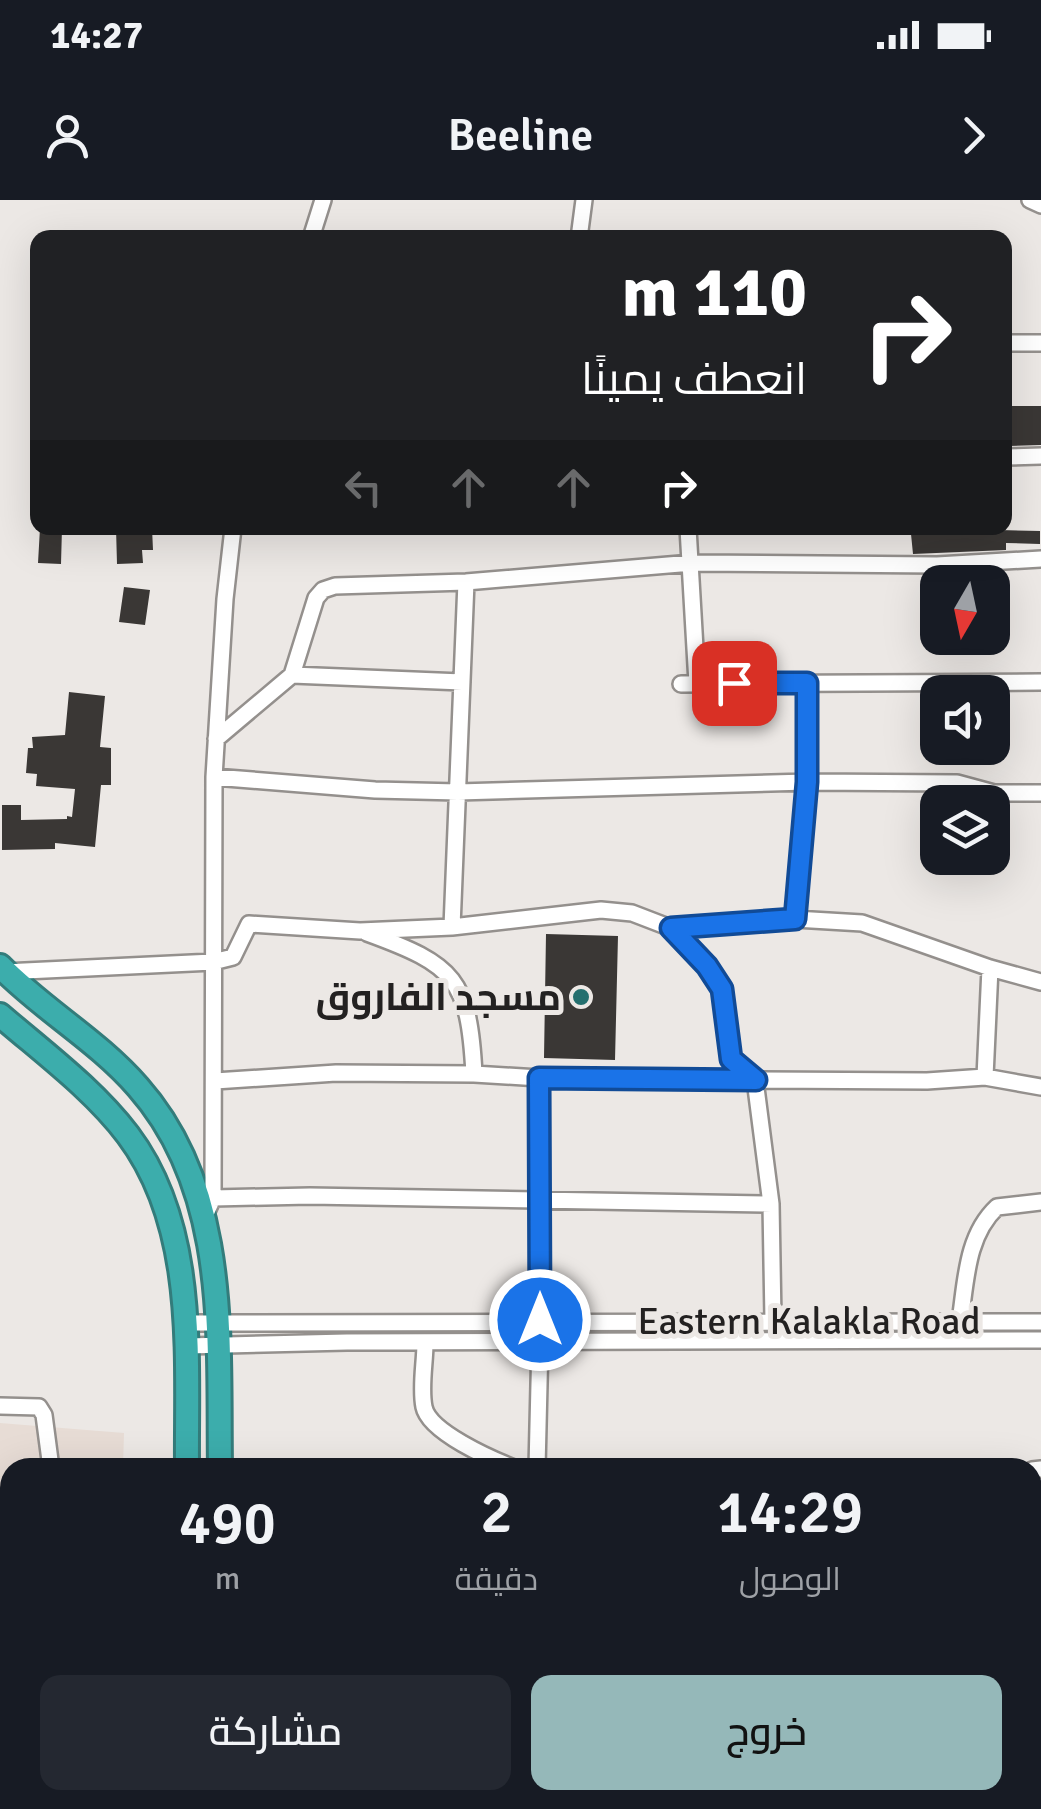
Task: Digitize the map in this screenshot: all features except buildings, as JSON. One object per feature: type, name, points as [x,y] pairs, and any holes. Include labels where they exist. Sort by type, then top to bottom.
[{"type":"highway","points":[[2,970],[101,1049],[139,1088],[163,1119],[209,1207],[220,1458]]},
{"type":"highway","points":[[0,1016],[111,1114],[131,1139],[164,1205],[178,1268],[186,1334],[187,1458]]},
{"type":"street","points":[[314,230],[323,200]]},
{"type":"street","points":[[580,230],[584,200]]},
{"type":"street","points":[[1030,200],[1041,205]]},
{"type":"street","points":[[1012,344],[1041,342]]},
{"type":"street","points":[[1012,457],[1041,456]]},
{"type":"street","points":[[232,535],[214,777],[216,1081],[209,1207],[310,1196],[771,1204]]},
{"type":"street","points":[[689,535],[692,563],[689,684],[1041,682]]},
{"type":"street","points":[[216,739],[292,675],[316,598],[335,586],[466,582],[692,563],[937,565],[1041,559]]},
{"type":"street","points":[[452,928],[466,582]]},
{"type":"street","points":[[292,675],[462,682]]},
{"type":"street","points":[[795,919],[807,782],[807,683]]},
{"type":"street","points":[[214,777],[375,790],[458,792],[807,782],[957,783],[994,793],[1041,793]]},
{"type":"street","points":[[2,970],[214,962],[232,957],[249,924],[360,931],[452,928],[601,910],[632,913],[671,928],[795,919],[862,923],[1041,982]]},
{"type":"street","points":[[671,928],[707,966],[722,989],[731,1059],[756,1080],[771,1204],[773,1320]]},
{"type":"street","points":[[360,931],[416,951],[455,980],[467,1008],[474,1074]]},
{"type":"street","points":[[986,1076],[990,968]]},
{"type":"street","points":[[216,1081],[336,1073],[756,1080],[986,1076],[1041,1087]]},
{"type":"street","points":[[539,1078],[540,1320]]},
{"type":"street","points":[[960,1321],[973,1241],[983,1222],[997,1207],[1041,1202]]},
{"type":"street","name":"Eastern Kalakla Road","points":[[217,1334],[540,1320],[1041,1322]]},
{"type":"street","points":[[186,1334],[217,1334]]},
{"type":"street","points":[[186,1334],[217,1334]]},
{"type":"street","name":"Eastern Kalakla Road","points":[[217,1334],[425,1343],[1041,1340]]},
{"type":"street","points":[[537,1458],[540,1342]]},
{"type":"street","points":[[425,1343],[424,1408],[429,1418],[488,1458]]},
{"type":"street","points":[[0,1406],[39,1408],[44,1415],[50,1458]]},
{"type":"shaded area","points":[[0,1423],[124,1433],[123,1458],[0,1458]]},
{"type":"place","name":"مسجد الفاروق","points":[[581,997]]},
{"type":"route","points":[[540,1320],[539,1078],[756,1080],[731,1059],[722,989],[707,966],[671,928],[795,919],[807,782],[807,683],[734,683]]}]
